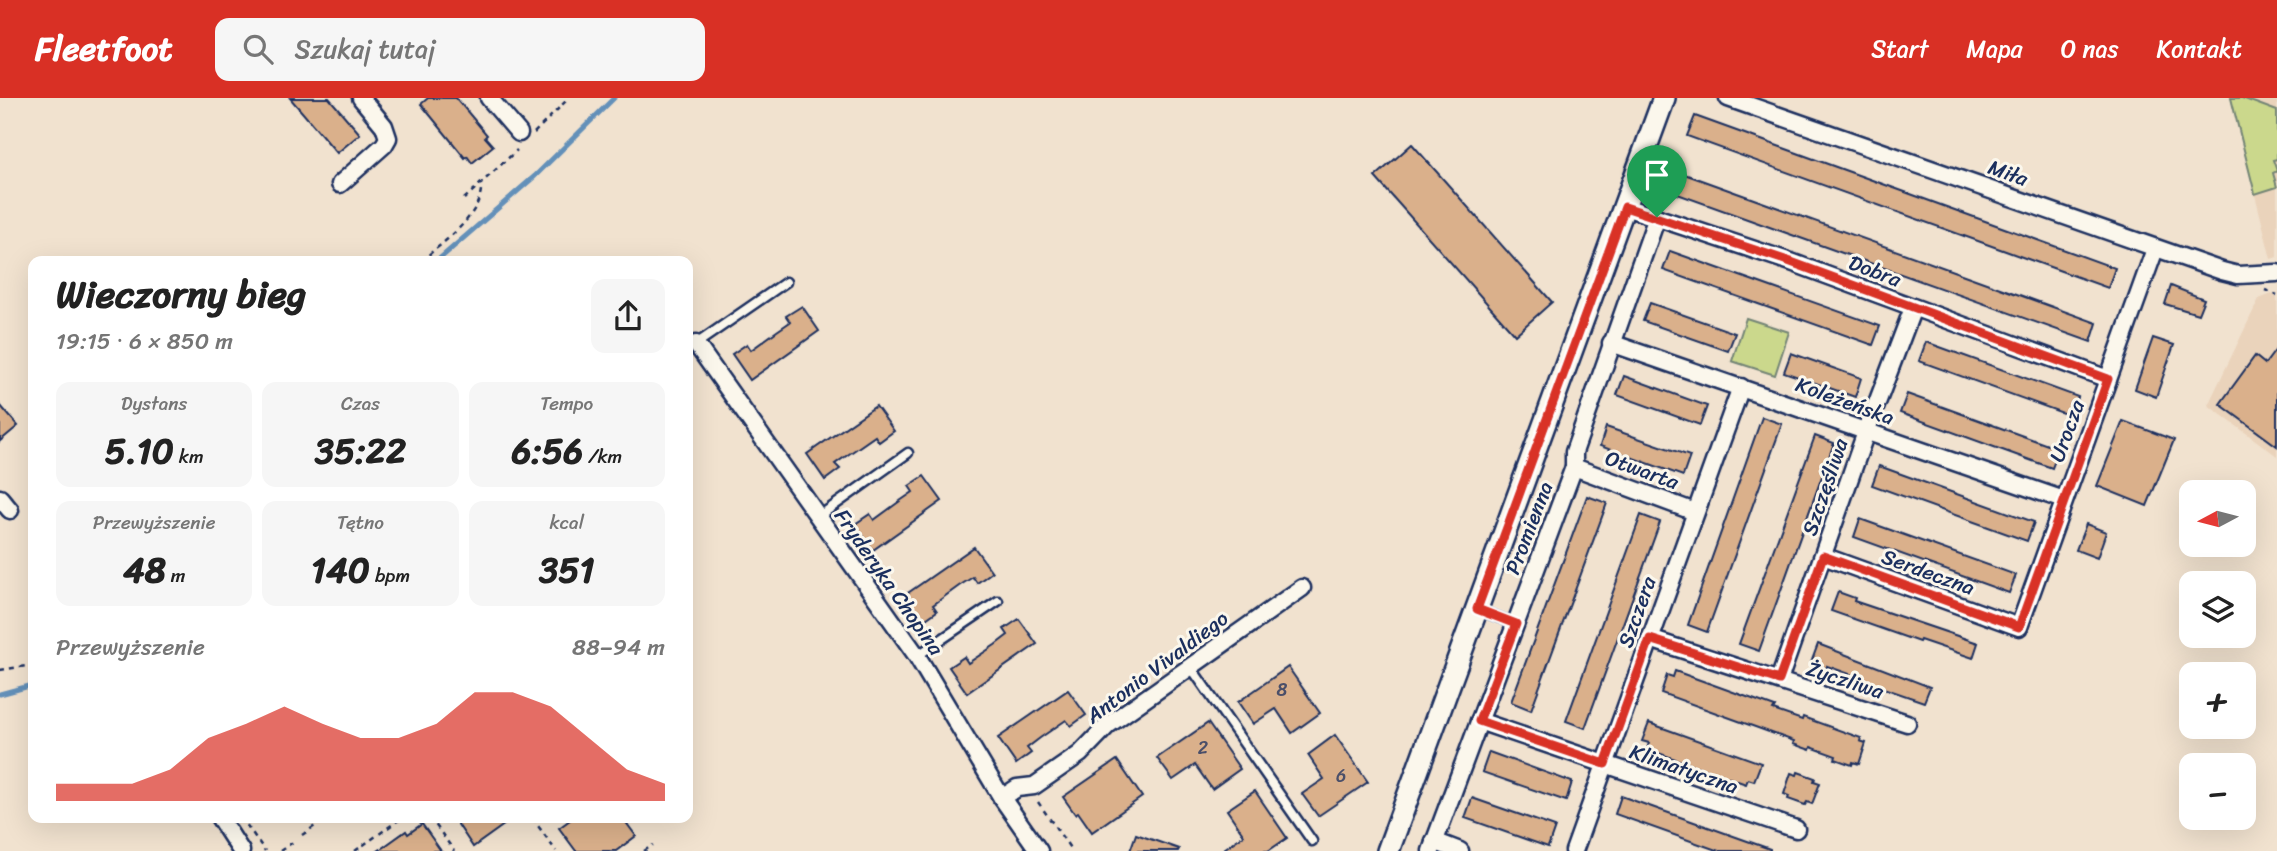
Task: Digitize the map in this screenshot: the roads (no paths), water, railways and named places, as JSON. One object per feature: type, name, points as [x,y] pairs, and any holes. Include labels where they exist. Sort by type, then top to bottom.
[{"type":"street","points":[[340,184],[384,145],[388,138],[384,126],[360,98]]},
{"type":"street","points":[[489,98],[519,133]]},
{"type":"street","points":[[1388,851],[1664,98]]},
{"type":"street","name":"Miła","points":[[1728,98],[1874,147],[2155,249],[2238,275],[2277,273]]},
{"type":"street","name":"Dobra","points":[[1625,207],[1791,262],[2108,379]]},
{"type":"street","name":"Promienna","points":[[1433,846],[1574,467],[1574,452],[1657,217]]},
{"type":"street","name":"Urocza","points":[[2019,627],[2155,249]]},
{"type":"street","name":"Szczęśliwa","points":[[1779,680],[1866,432],[1913,308]]},
{"type":"street","name":"Koleżeńska","points":[[1611,343],[2064,500]]},
{"type":"street","name":"Fryderyka Chopina","points":[[696,344],[917,656],[1002,798],[1039,851]]},
{"type":"street","name":"Szczera","points":[[1574,851],[1741,387]]},
{"type":"street","name":"Otwarta","points":[[1574,467],[1695,512]]},
{"type":"street","name":"Serdeczna","points":[[1823,556],[2019,627]]},
{"type":"street","name":"Antonio Vivaldiego","points":[[1002,798],[1017,788],[1034,786],[1080,754],[1108,725],[1301,588]]},
{"type":"street","name":"Życzliwa","points":[[1650,639],[1907,723]]},
{"type":"street","name":"Klimatyczna","points":[[1479,721],[1796,829]]},
{"type":"street","points":[[223,823],[242,851]]},
{"type":"street","points":[[1433,846],[1461,851]]},
{"type":"lane","points":[[696,344],[786,282]]},
{"type":"lane","points":[[818,517],[908,453]]},
{"type":"lane","points":[[917,656],[999,601]]},
{"type":"lane","points":[[1477,609],[1516,624]]},
{"type":"lane","points":[[1190,666],[1312,841]]},
{"type":"waterway","points":[[443,256],[535,176],[614,98]]},
{"type":"waterway","points":[[0,694],[28,686]]}]
